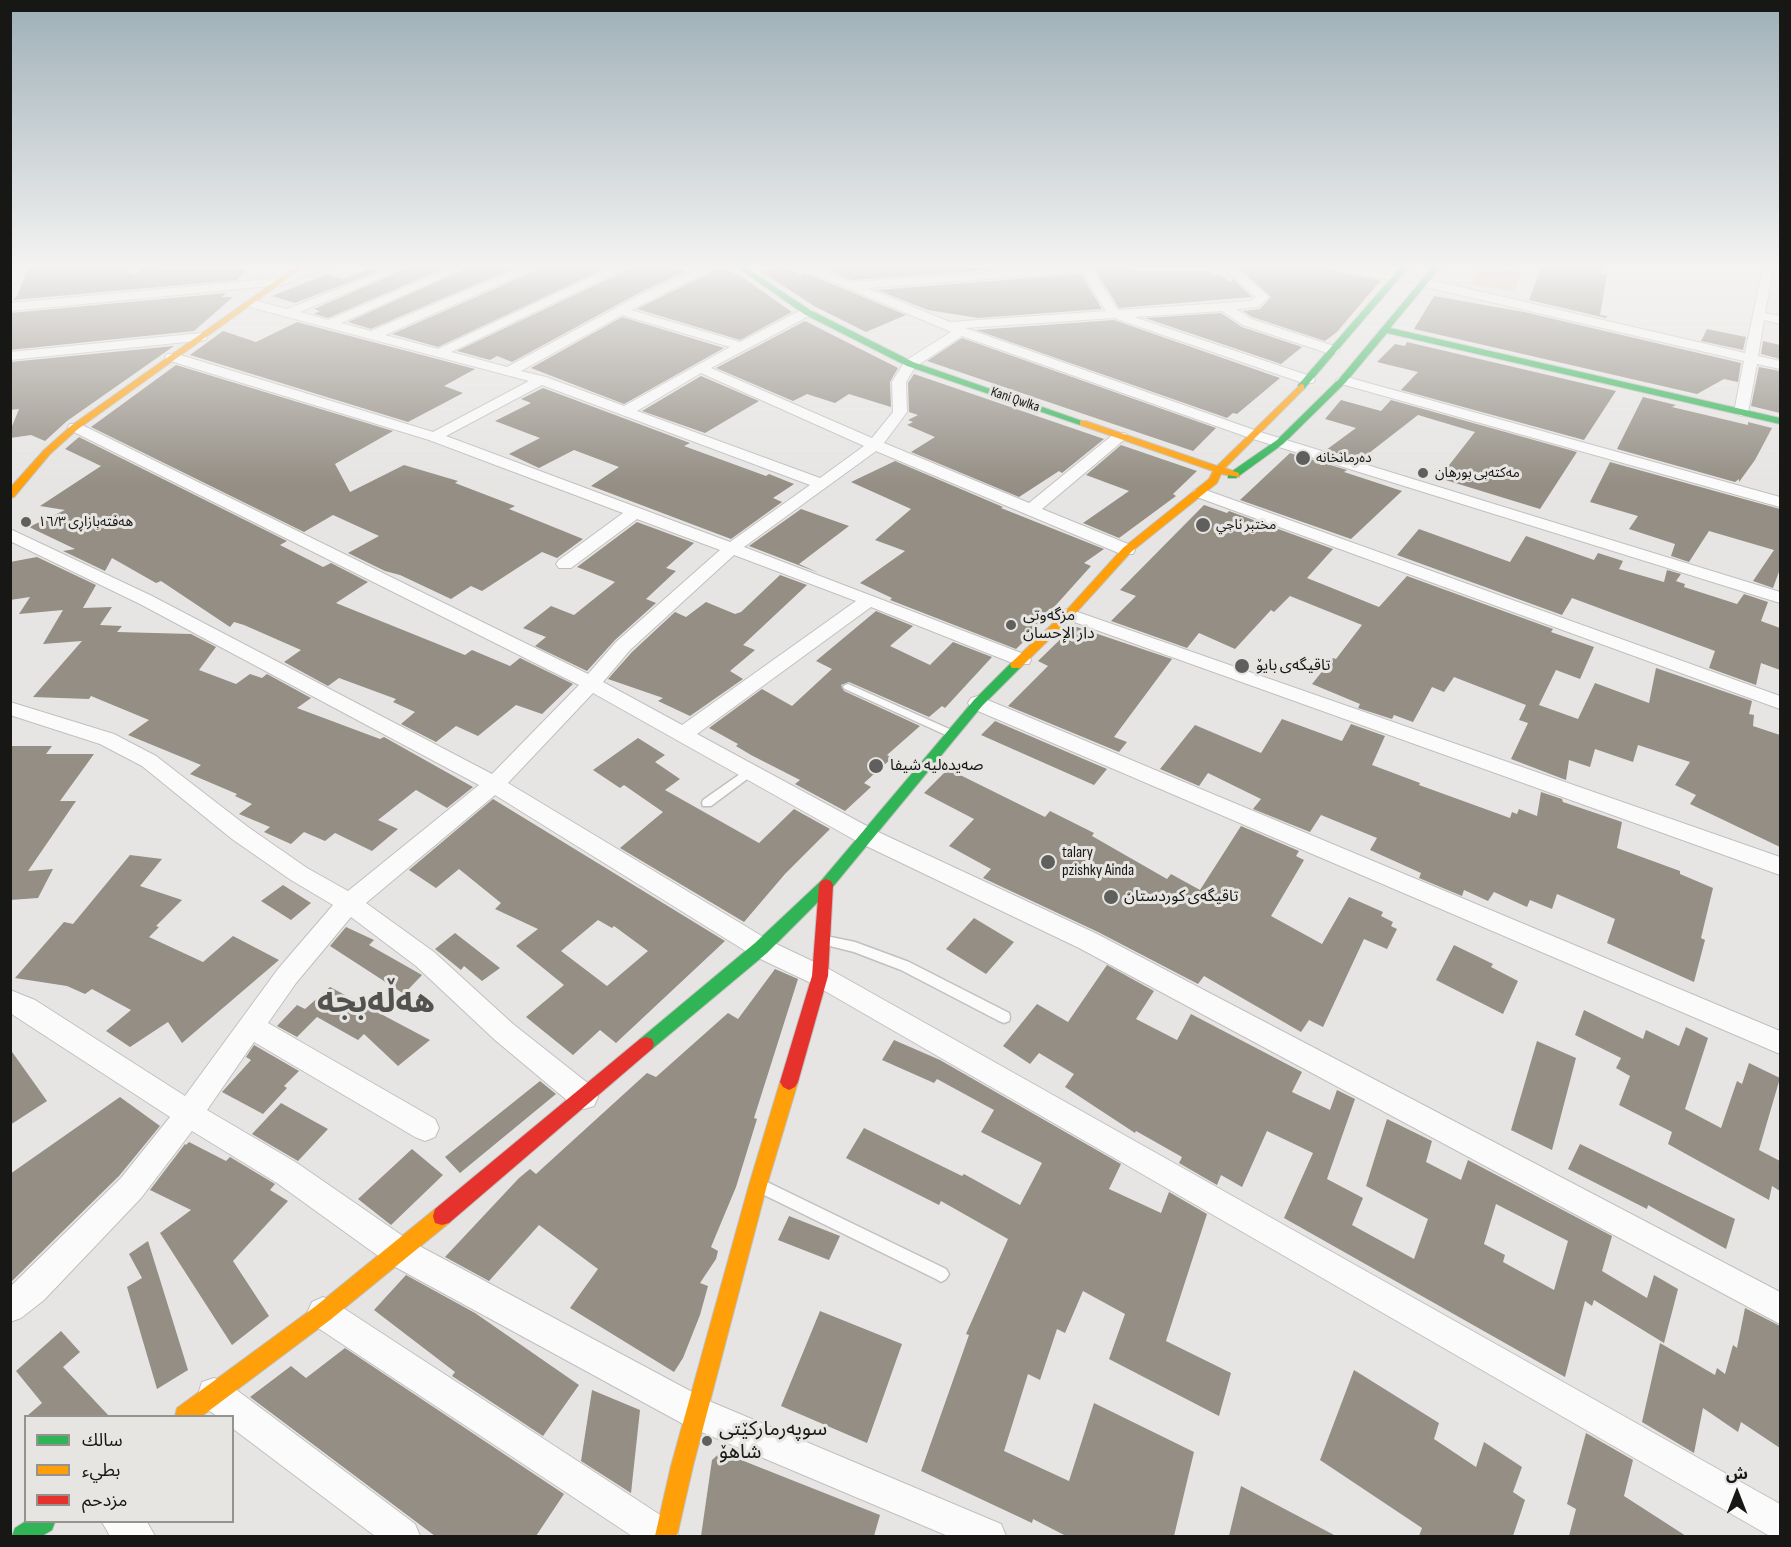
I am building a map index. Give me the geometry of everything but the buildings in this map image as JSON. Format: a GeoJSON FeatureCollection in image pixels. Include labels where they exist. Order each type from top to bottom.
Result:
{"type":"FeatureCollection","features":[{"type":"Feature","properties":{"kind":"main road"},"geometry":{"type":"LineString","coordinates":[[10,495],[47,452],[75,427],[198,340]]}},
{"type":"Feature","properties":{"kind":"main road","name":"Kani Qwlka"},"geometry":{"type":"LineString","coordinates":[[863,340],[910,364],[1120,436],[1210,481]]}},
{"type":"Feature","properties":{"kind":"main road"},"geometry":{"type":"LineString","coordinates":[[186,1415],[323,1313],[399,1252],[761,948],[826,885],[978,703],[1069,614],[1127,550],[1210,481],[1308,380],[1341,340]]}},
{"type":"Feature","properties":{"kind":"main road"},"geometry":{"type":"LineString","coordinates":[[1210,481],[1235,475],[1280,442],[1343,380],[1377,340]]}},
{"type":"Feature","properties":{"kind":"main road"},"geometry":{"type":"LineString","coordinates":[[1430,340],[1780,421]]}},
{"type":"Feature","properties":{"kind":"main road"},"geometry":{"type":"LineString","coordinates":[[664,1536],[758,1185],[820,976],[826,885]]}},
{"type":"Feature","properties":{"kind":"main road"},"geometry":{"type":"LineString","coordinates":[[23,1536],[41,1523]]}},
{"type":"Feature","properties":{"kind":"street"},"geometry":{"type":"LineString","coordinates":[[10,356],[178,340]]}},
{"type":"Feature","properties":{"kind":"street"},"geometry":{"type":"LineString","coordinates":[[392,340],[541,380],[822,484]]}},
{"type":"Feature","properties":{"kind":"street"},"geometry":{"type":"LineString","coordinates":[[439,353],[466,340]]}},
{"type":"Feature","properties":{"kind":"street"},"geometry":{"type":"LineString","coordinates":[[510,371],[567,340]]}},
{"type":"Feature","properties":{"kind":"street"},"geometry":{"type":"LineString","coordinates":[[721,340],[741,346]]}},
{"type":"Feature","properties":{"kind":"street"},"geometry":{"type":"LineString","coordinates":[[626,411],[752,340]]}},
{"type":"Feature","properties":{"kind":"street"},"geometry":{"type":"LineString","coordinates":[[10,1307],[33,1289],[131,1188],[189,1114],[287,976],[349,903],[494,784],[569,709],[623,646],[705,575],[731,549],[875,445],[900,412],[899,382],[910,364],[939,340]]}},
{"type":"Feature","properties":{"kind":"street"},"geometry":{"type":"LineString","coordinates":[[988,340],[1255,435],[1780,598]]}},
{"type":"Feature","properties":{"kind":"street"},"geometry":{"type":"LineString","coordinates":[[1191,340],[1308,380]]}},
{"type":"Feature","properties":{"kind":"street"},"geometry":{"type":"LineString","coordinates":[[1303,340],[1332,350]]}},
{"type":"Feature","properties":{"kind":"street"},"geometry":{"type":"LineString","coordinates":[[1673,340],[1780,365]]}},
{"type":"Feature","properties":{"kind":"street"},"geometry":{"type":"LineString","coordinates":[[1741,412],[1753,340]]}},
{"type":"Feature","properties":{"kind":"street"},"geometry":{"type":"LineString","coordinates":[[172,357],[434,437],[869,600],[1022,660]]}},
{"type":"Feature","properties":{"kind":"street"},"geometry":{"type":"LineString","coordinates":[[700,368],[875,445],[1127,550]]}},
{"type":"Feature","properties":{"kind":"street"},"geometry":{"type":"LineString","coordinates":[[434,437],[541,380]]}},
{"type":"Feature","properties":{"kind":"street"},"geometry":{"type":"LineString","coordinates":[[1343,380],[1780,502]]}},
{"type":"Feature","properties":{"kind":"street"},"geometry":{"type":"LineString","coordinates":[[75,427],[590,683],[868,837],[1088,941],[1780,1308]]}},
{"type":"Feature","properties":{"kind":"street"},"geometry":{"type":"LineString","coordinates":[[1031,510],[1120,436]]}},
{"type":"Feature","properties":{"kind":"street"},"geometry":{"type":"LineString","coordinates":[[1210,481],[1780,703]]}},
{"type":"Feature","properties":{"kind":"street"},"geometry":{"type":"LineString","coordinates":[[565,564],[634,513]]}},
{"type":"Feature","properties":{"kind":"street"},"geometry":{"type":"LineString","coordinates":[[10,534],[146,600],[494,784],[761,948],[820,976],[1780,1523]]}},
{"type":"Feature","properties":{"kind":"street"},"geometry":{"type":"LineString","coordinates":[[683,734],[869,600]]}},
{"type":"Feature","properties":{"kind":"street"},"geometry":{"type":"LineString","coordinates":[[1069,614],[1780,866]]}},
{"type":"Feature","properties":{"kind":"street"},"geometry":{"type":"LineString","coordinates":[[978,703],[1780,1043]]}},
{"type":"Feature","properties":{"kind":"street"},"geometry":{"type":"LineString","coordinates":[[10,708],[107,739],[149,761],[240,833],[299,874],[349,903],[425,959],[487,1017],[584,1097]]}},
{"type":"Feature","properties":{"kind":"street"},"geometry":{"type":"LineString","coordinates":[[10,1001],[26,1008],[189,1114],[287,1173],[399,1252],[697,1413],[989,1536]]}},
{"type":"Feature","properties":{"kind":"street"},"geometry":{"type":"LineString","coordinates":[[251,1027],[425,1128]]}},
{"type":"Feature","properties":{"kind":"street"},"geometry":{"type":"LineString","coordinates":[[323,1313],[664,1536]]}},
{"type":"Feature","properties":{"kind":"street"},"geometry":{"type":"LineString","coordinates":[[214,1394],[404,1536]]}},
{"type":"Feature","properties":{"kind":"street"},"geometry":{"type":"LineString","coordinates":[[122,1523],[137,1536]]}},
{"type":"Feature","properties":{"kind":"lane"},"geometry":{"type":"LineString","coordinates":[[848,687],[952,734]]}},
{"type":"Feature","properties":{"kind":"lane"},"geometry":{"type":"LineString","coordinates":[[707,803],[750,771]]}},
{"type":"Feature","properties":{"kind":"lane"},"geometry":{"type":"LineString","coordinates":[[823,940],[855,947],[904,966],[1004,1017]]}},
{"type":"Feature","properties":{"kind":"lane"},"geometry":{"type":"LineString","coordinates":[[758,1185],[941,1274]]}},
{"type":"Feature","properties":{"kind":"traffic: fast"},"geometry":{"type":"LineString","coordinates":[[863,340],[910,364],[1083,423]]}},
{"type":"Feature","properties":{"kind":"traffic: fast"},"geometry":{"type":"LineString","coordinates":[[1301,387],[1342,340]]}},
{"type":"Feature","properties":{"kind":"traffic: fast"},"geometry":{"type":"LineString","coordinates":[[1232,476],[1280,442],[1343,380],[1376,340]]}},
{"type":"Feature","properties":{"kind":"traffic: fast"},"geometry":{"type":"LineString","coordinates":[[1430,340],[1780,421]]}},
{"type":"Feature","properties":{"kind":"traffic: fast"},"geometry":{"type":"LineString","coordinates":[[646,1044],[761,948],[826,885],[978,703],[1016,665]]}},
{"type":"Feature","properties":{"kind":"traffic: fast"},"geometry":{"type":"LineString","coordinates":[[23,1536],[42,1523]]}},
{"type":"Feature","properties":{"kind":"traffic: slow"},"geometry":{"type":"LineString","coordinates":[[10,495],[47,452],[75,427],[197,340]]}},
{"type":"Feature","properties":{"kind":"traffic: slow"},"geometry":{"type":"LineString","coordinates":[[1016,665],[1069,614],[1127,550],[1213,481],[1218,470],[1301,387]]}},
{"type":"Feature","properties":{"kind":"traffic: slow"},"geometry":{"type":"LineString","coordinates":[[1083,423],[1235,475]]}},
{"type":"Feature","properties":{"kind":"traffic: slow"},"geometry":{"type":"LineString","coordinates":[[666,1536],[682,1466],[758,1185],[789,1082]]}},
{"type":"Feature","properties":{"kind":"traffic: slow"},"geometry":{"type":"LineString","coordinates":[[186,1415],[323,1313],[442,1216]]}},
{"type":"Feature","properties":{"kind":"traffic: jam"},"geometry":{"type":"LineString","coordinates":[[789,1082],[820,976],[826,885]]}},
{"type":"Feature","properties":{"kind":"traffic: jam"},"geometry":{"type":"LineString","coordinates":[[442,1216],[646,1044]]}},
{"type":"Feature","properties":{"kind":"place","name":"دەرمانخانە"},"geometry":{"type":"Point","coordinates":[1303,458]}},
{"type":"Feature","properties":{"kind":"place","name":"مەکتەبی بورهان"},"geometry":{"type":"Point","coordinates":[1423,473]}},
{"type":"Feature","properties":{"kind":"place","name":"هەفتەبازاڕی ١٦/٣"},"geometry":{"type":"Point","coordinates":[26,522]}},
{"type":"Feature","properties":{"kind":"place","name":"مختبر ناجي"},"geometry":{"type":"Point","coordinates":[1203,525]}},
{"type":"Feature","properties":{"kind":"place","name":"مزگەوتی دار الإحسان"},"geometry":{"type":"Point","coordinates":[1011,625]}},
{"type":"Feature","properties":{"kind":"place","name":"تاقیگەی بایۆ"},"geometry":{"type":"Point","coordinates":[1242,666]}},
{"type":"Feature","properties":{"kind":"place","name":"صەیدەلیە شیفا"},"geometry":{"type":"Point","coordinates":[876,766]}},
{"type":"Feature","properties":{"kind":"place","name":"talary pzishky Ainda"},"geometry":{"type":"Point","coordinates":[1048,862]}},
{"type":"Feature","properties":{"kind":"place","name":"تاقیگەی کوردستان"},"geometry":{"type":"Point","coordinates":[1111,897]}},
{"type":"Feature","properties":{"kind":"place","name":"سوپەرمارکێتی شاهۆ"},"geometry":{"type":"Point","coordinates":[707,1441]}},
{"type":"Feature","properties":{"kind":"district","name":"ھەڵەبجە"},"geometry":{"type":"Point","coordinates":[376,1004]}}]}
